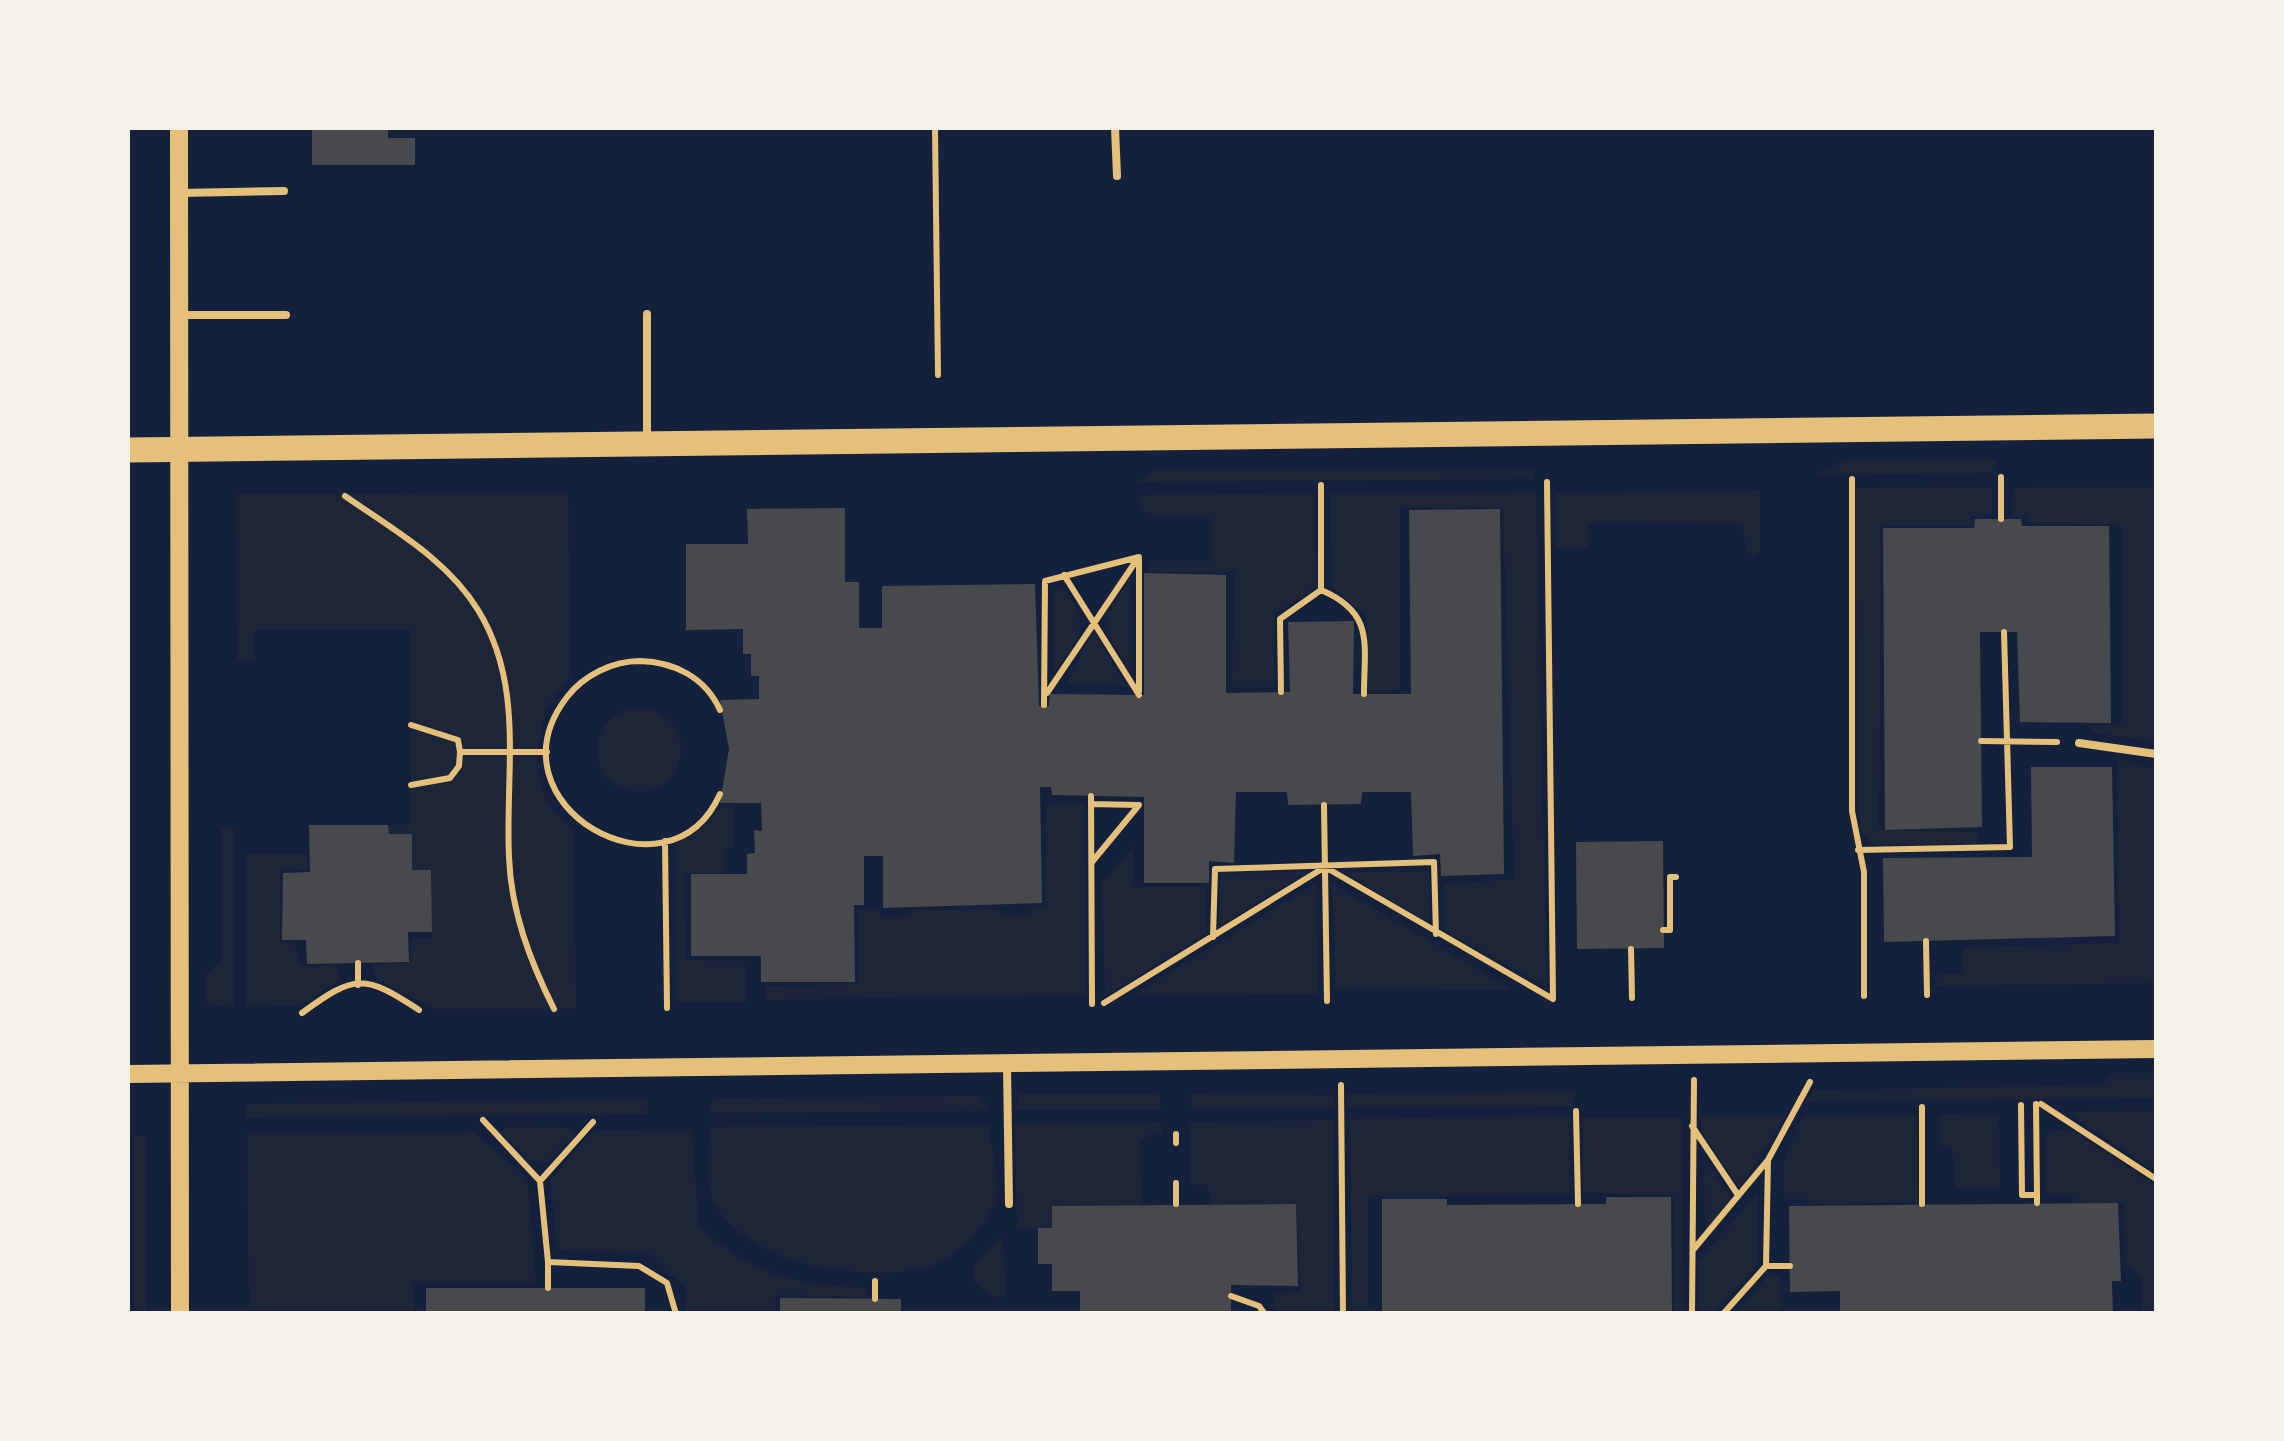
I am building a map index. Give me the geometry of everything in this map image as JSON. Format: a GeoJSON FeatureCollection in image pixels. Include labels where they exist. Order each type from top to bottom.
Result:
{"type":"FeatureCollection","features":[{"type":"Feature","properties":{"kind":"main road"},"geometry":{"type":"LineString","coordinates":[[128,450],[2156,426]]}},
{"type":"Feature","properties":{"kind":"street"},"geometry":{"type":"LineString","coordinates":[[179,128],[180,1314]]}},
{"type":"Feature","properties":{"kind":"street"},"geometry":{"type":"LineString","coordinates":[[128,1074],[1828,1050],[2156,1049]]}},
{"type":"Feature","properties":{"kind":"lane"},"geometry":{"type":"LineString","coordinates":[[1116,128],[1117,176]]}},
{"type":"Feature","properties":{"kind":"lane"},"geometry":{"type":"LineString","coordinates":[[179,193],[284,191]]}},
{"type":"Feature","properties":{"kind":"lane"},"geometry":{"type":"LineString","coordinates":[[647,314],[647,444]]}},
{"type":"Feature","properties":{"kind":"lane"},"geometry":{"type":"LineString","coordinates":[[180,316],[286,316]]}},
{"type":"Feature","properties":{"kind":"lane"},"geometry":{"type":"LineString","coordinates":[[2079,743],[2156,754]]}},
{"type":"Feature","properties":{"kind":"lane"},"geometry":{"type":"LineString","coordinates":[[1007,1063],[1009,1204]]}},
{"type":"Feature","properties":{"kind":"path"},"geometry":{"type":"LineString","coordinates":[[934,128],[938,375]]}},
{"type":"Feature","properties":{"kind":"path"},"geometry":{"type":"LineString","coordinates":[[2001,477],[2001,520]]}},
{"type":"Feature","properties":{"kind":"path"},"geometry":{"type":"LineString","coordinates":[[1852,479],[1852,811],[1864,872],[1864,996]]}},
{"type":"Feature","properties":{"kind":"path"},"geometry":{"type":"LineString","coordinates":[[1325,867],[1553,999],[1547,482]]}},
{"type":"Feature","properties":{"kind":"path"},"geometry":{"type":"LineString","coordinates":[[1321,485],[1321,590]]}},
{"type":"Feature","properties":{"kind":"path"},"geometry":{"type":"LineString","coordinates":[[345,496],[420,548],[477,609],[502,667],[511,752],[509,858],[513,893],[526,943],[554,1009]]}},
{"type":"Feature","properties":{"kind":"path"},"geometry":{"type":"LineString","coordinates":[[1044,706],[1045,581],[1138,557]]}},
{"type":"Feature","properties":{"kind":"path"},"geometry":{"type":"LineString","coordinates":[[1045,696],[1138,557]]}},
{"type":"Feature","properties":{"kind":"path"},"geometry":{"type":"LineString","coordinates":[[1064,575],[1138,695],[1138,557]]}},
{"type":"Feature","properties":{"kind":"path"},"geometry":{"type":"LineString","coordinates":[[1280,692],[1280,619],[1321,590]]}},
{"type":"Feature","properties":{"kind":"path"},"geometry":{"type":"LineString","coordinates":[[1321,590],[1353,608],[1364,626],[1364,694]]}},
{"type":"Feature","properties":{"kind":"path"},"geometry":{"type":"LineString","coordinates":[[1858,850],[2010,848],[2004,632]]}},
{"type":"Feature","properties":{"kind":"path"},"geometry":{"type":"LineString","coordinates":[[720,710],[707,689],[675,667],[620,663],[594,674],[571,692],[555,718],[547,752],[558,796],[587,828],[626,843],[665,840],[693,828],[720,794]]}},
{"type":"Feature","properties":{"kind":"path"},"geometry":{"type":"LineString","coordinates":[[411,725],[447,733],[458,740],[460,752],[460,766],[450,778],[411,786]]}},
{"type":"Feature","properties":{"kind":"path"},"geometry":{"type":"LineString","coordinates":[[1981,741],[2079,743]]}},
{"type":"Feature","properties":{"kind":"path"},"geometry":{"type":"LineString","coordinates":[[460,752],[547,752]]}},
{"type":"Feature","properties":{"kind":"path"},"geometry":{"type":"LineString","coordinates":[[1091,863],[1139,805],[1091,800],[1091,863],[1092,1004]]}},
{"type":"Feature","properties":{"kind":"path"},"geometry":{"type":"LineString","coordinates":[[1324,805],[1327,1001]]}},
{"type":"Feature","properties":{"kind":"path"},"geometry":{"type":"LineString","coordinates":[[665,840],[667,1008]]}},
{"type":"Feature","properties":{"kind":"path"},"geometry":{"type":"LineString","coordinates":[[1212,938],[1215,869],[1434,862],[1436,934]]}},
{"type":"Feature","properties":{"kind":"path"},"geometry":{"type":"LineString","coordinates":[[1104,1003],[1325,867]]}},
{"type":"Feature","properties":{"kind":"path"},"geometry":{"type":"LineString","coordinates":[[1663,930],[1670,930],[1670,877],[1676,877]]}},
{"type":"Feature","properties":{"kind":"path"},"geometry":{"type":"LineString","coordinates":[[1926,941],[1927,995]]}},
{"type":"Feature","properties":{"kind":"path"},"geometry":{"type":"LineString","coordinates":[[1631,950],[1632,998]]}},
{"type":"Feature","properties":{"kind":"path"},"geometry":{"type":"LineString","coordinates":[[358,962],[358,984]]}},
{"type":"Feature","properties":{"kind":"path"},"geometry":{"type":"LineString","coordinates":[[302,1013],[341,984],[378,984],[419,1010]]}},
{"type":"Feature","properties":{"kind":"path"},"geometry":{"type":"LineString","coordinates":[[1692,1250],[1768,1160],[1828,1050]]}},
{"type":"Feature","properties":{"kind":"path"},"geometry":{"type":"LineString","coordinates":[[1692,1314],[1692,1126],[1697,1052]]}},
{"type":"Feature","properties":{"kind":"path"},"geometry":{"type":"LineString","coordinates":[[1340,1058],[1343,1314]]}},
{"type":"Feature","properties":{"kind":"path"},"geometry":{"type":"LineString","coordinates":[[2021,1105],[2022,1195],[2037,1199],[2039,1104],[2156,1179]]}},
{"type":"Feature","properties":{"kind":"path"},"geometry":{"type":"LineString","coordinates":[[1922,1106],[1922,1204]]}},
{"type":"Feature","properties":{"kind":"path"},"geometry":{"type":"LineString","coordinates":[[1576,1111],[1578,1204]]}},
{"type":"Feature","properties":{"kind":"path"},"geometry":{"type":"LineString","coordinates":[[483,1120],[540,1181],[548,1288]]}},
{"type":"Feature","properties":{"kind":"path"},"geometry":{"type":"LineString","coordinates":[[540,1181],[593,1122]]}},
{"type":"Feature","properties":{"kind":"path"},"geometry":{"type":"LineString","coordinates":[[1692,1126],[1738,1196]]}},
{"type":"Feature","properties":{"kind":"path"},"geometry":{"type":"LineString","coordinates":[[1723,1314],[1766,1266],[1768,1160]]}},
{"type":"Feature","properties":{"kind":"path"},"geometry":{"type":"LineString","coordinates":[[1176,1183],[1176,1204]]}},
{"type":"Feature","properties":{"kind":"path"},"geometry":{"type":"LineString","coordinates":[[548,1262],[639,1266],[666,1283],[676,1314]]}},
{"type":"Feature","properties":{"kind":"path"},"geometry":{"type":"LineString","coordinates":[[1766,1266],[1790,1266]]}},
{"type":"Feature","properties":{"kind":"path"},"geometry":{"type":"LineString","coordinates":[[874,1281],[874,1299]]}},
{"type":"Feature","properties":{"kind":"path"},"geometry":{"type":"LineString","coordinates":[[1231,1296],[1259,1306],[1265,1314]]}},
{"type":"Feature","properties":{"kind":"shaded area"},"geometry":{"type":"Polygon","coordinates":[[[1996,459],[1995,473],[1816,475],[1844,460],[1996,459]]]}},
{"type":"Feature","properties":{"kind":"shaded area"},"geometry":{"type":"Polygon","coordinates":[[[1159,469],[1534,469],[1535,479],[1137,482],[1159,469]]]}},
{"type":"Feature","properties":{"kind":"shaded area"},"geometry":{"type":"Polygon","coordinates":[[[1992,487],[1992,515],[1972,516],[1972,526],[1881,526],[1879,830],[1977,832],[1978,844],[1873,845],[1859,829],[1855,488],[1992,487]]]}},
{"type":"Feature","properties":{"kind":"shaded area"},"geometry":{"type":"Polygon","coordinates":[[[2155,487],[2156,741],[2092,733],[2092,726],[2121,725],[2121,525],[2027,523],[2026,515],[2012,515],[2013,488],[2155,487]]]}},
{"type":"Feature","properties":{"kind":"shaded area"},"geometry":{"type":"Polygon","coordinates":[[[1760,490],[1760,550],[1754,558],[1746,551],[1743,524],[1588,523],[1588,548],[1556,548],[1555,493],[1760,490]]]}},
{"type":"Feature","properties":{"kind":"shaded area"},"geometry":{"type":"Polygon","coordinates":[[[1536,492],[1547,987],[1444,930],[1444,884],[1514,879],[1503,508],[1400,507],[1400,690],[1368,692],[1367,617],[1332,587],[1330,493],[1536,492]]]}},
{"type":"Feature","properties":{"kind":"shaded area"},"geometry":{"type":"Polygon","coordinates":[[[568,493],[571,675],[545,710],[536,764],[547,803],[574,832],[576,1009],[433,1009],[375,978],[372,964],[410,963],[411,938],[432,938],[430,871],[412,870],[412,835],[389,834],[388,825],[411,825],[410,630],[255,630],[255,661],[237,661],[236,494],[568,493]]]}},
{"type":"Feature","properties":{"kind":"shaded area"},"geometry":{"type":"Polygon","coordinates":[[[1314,493],[1316,587],[1274,614],[1274,687],[1232,687],[1234,572],[1148,572],[1148,561],[1212,561],[1212,518],[1158,517],[1144,511],[1136,495],[1314,493]]]}},
{"type":"Feature","properties":{"kind":"shaded area"},"geometry":{"type":"Polygon","coordinates":[[[1131,578],[1132,673],[1105,631],[1109,623],[1106,615],[1131,578]]]}},
{"type":"Feature","properties":{"kind":"shaded area"},"geometry":{"type":"Polygon","coordinates":[[[1064,588],[1078,613],[1079,632],[1054,673],[1053,591],[1064,588]]]}},
{"type":"Feature","properties":{"kind":"shaded area"},"geometry":{"type":"Polygon","coordinates":[[[1093,630],[1126,686],[1066,685],[1093,630]]]}},
{"type":"Feature","properties":{"kind":"shaded area"},"geometry":{"type":"Polygon","coordinates":[[[639,708],[662,715],[674,727],[681,750],[674,773],[662,785],[639,792],[616,785],[604,773],[597,750],[604,727],[616,715],[639,708]]]}},
{"type":"Feature","properties":{"kind":"shaded area"},"geometry":{"type":"Polygon","coordinates":[[[2117,759],[2156,769],[2156,983],[1936,986],[1937,974],[1963,974],[1963,947],[2119,943],[2117,759]]]}},
{"type":"Feature","properties":{"kind":"shaded area"},"geometry":{"type":"Polygon","coordinates":[[[1046,803],[1084,803],[1087,995],[766,1000],[766,986],[859,984],[858,910],[879,909],[880,917],[911,916],[912,910],[1000,909],[1001,916],[1030,916],[1031,907],[1046,907],[1046,803]]]}},
{"type":"Feature","properties":{"kind":"shaded area"},"geometry":{"type":"Polygon","coordinates":[[[720,807],[734,807],[735,848],[724,848],[724,872],[684,874],[686,960],[745,961],[746,1002],[676,1002],[675,843],[702,828],[720,807]]]}},
{"type":"Feature","properties":{"kind":"shaded area"},"geometry":{"type":"Polygon","coordinates":[[[221,828],[234,828],[234,1007],[207,1005],[206,974],[221,961],[221,828]]]}},
{"type":"Feature","properties":{"kind":"shaded area"},"geometry":{"type":"Polygon","coordinates":[[[1133,847],[1133,887],[1206,887],[1207,933],[1105,996],[1102,883],[1133,847]]]}},
{"type":"Feature","properties":{"kind":"shaded area"},"geometry":{"type":"Polygon","coordinates":[[[247,854],[307,854],[307,870],[280,871],[280,943],[294,943],[300,966],[339,966],[339,980],[302,1006],[245,1007],[247,854]]]}},
{"type":"Feature","properties":{"kind":"shaded area"},"geometry":{"type":"Polygon","coordinates":[[[1305,872],[1219,927],[1221,873],[1305,872]]]}},
{"type":"Feature","properties":{"kind":"shaded area"},"geometry":{"type":"Polygon","coordinates":[[[1344,872],[1429,872],[1429,925],[1344,872]]]}},
{"type":"Feature","properties":{"kind":"shaded area"},"geometry":{"type":"Polygon","coordinates":[[[1316,883],[1318,994],[1133,995],[1316,883]]]}},
{"type":"Feature","properties":{"kind":"shaded area"},"geometry":{"type":"Polygon","coordinates":[[[1332,884],[1514,990],[1335,991],[1332,884]]]}},
{"type":"Feature","properties":{"kind":"shaded area"},"geometry":{"type":"Polygon","coordinates":[[[2112,1073],[2156,1073],[2156,1098],[1807,1102],[1813,1090],[2102,1085],[2112,1073]]]}},
{"type":"Feature","properties":{"kind":"shaded area"},"geometry":{"type":"Polygon","coordinates":[[[1575,1091],[1575,1106],[1347,1108],[1347,1094],[1575,1091]]]}},
{"type":"Feature","properties":{"kind":"shaded area"},"geometry":{"type":"Polygon","coordinates":[[[1019,1094],[1159,1094],[1161,1110],[1016,1110],[1019,1094]]]}},
{"type":"Feature","properties":{"kind":"shaded area"},"geometry":{"type":"Polygon","coordinates":[[[1191,1094],[1335,1095],[1334,1108],[1192,1109],[1191,1094]]]}},
{"type":"Feature","properties":{"kind":"shaded area"},"geometry":{"type":"Polygon","coordinates":[[[981,1096],[989,1111],[709,1113],[713,1098],[981,1096]]]}},
{"type":"Feature","properties":{"kind":"shaded area"},"geometry":{"type":"Polygon","coordinates":[[[647,1099],[648,1114],[246,1118],[246,1104],[647,1099]]]}},
{"type":"Feature","properties":{"kind":"shaded area"},"geometry":{"type":"Polygon","coordinates":[[[2156,1111],[2156,1172],[2067,1112],[2156,1111]]]}},
{"type":"Feature","properties":{"kind":"shaded area"},"geometry":{"type":"Polygon","coordinates":[[[1999,1113],[2000,1188],[1955,1188],[1952,1147],[1940,1146],[1939,1114],[1999,1113]]]}},
{"type":"Feature","properties":{"kind":"shaded area"},"geometry":{"type":"Polygon","coordinates":[[[1569,1115],[1570,1195],[1368,1196],[1368,1313],[1352,1313],[1350,1119],[1569,1115]]]}},
{"type":"Feature","properties":{"kind":"shaded area"},"geometry":{"type":"Polygon","coordinates":[[[1916,1115],[1918,1202],[1810,1204],[1809,1199],[1784,1199],[1783,1162],[1803,1116],[1916,1115]]]}},
{"type":"Feature","properties":{"kind":"shaded area"},"geometry":{"type":"Polygon","coordinates":[[[1701,1116],[1786,1116],[1739,1188],[1701,1131],[1701,1116]]]}},
{"type":"Feature","properties":{"kind":"shaded area"},"geometry":{"type":"Polygon","coordinates":[[[1583,1118],[1681,1118],[1684,1313],[1674,1313],[1673,1194],[1583,1193],[1583,1118]]]}},
{"type":"Feature","properties":{"kind":"shaded area"},"geometry":{"type":"Polygon","coordinates":[[[1334,1120],[1335,1313],[1276,1313],[1274,1293],[1301,1291],[1296,1204],[1210,1204],[1208,1185],[1189,1184],[1189,1122],[1334,1120]]]}},
{"type":"Feature","properties":{"kind":"shaded area"},"geometry":{"type":"Polygon","coordinates":[[[1161,1122],[1162,1134],[1149,1135],[1140,1142],[1142,1205],[1053,1206],[1052,1228],[1017,1230],[1015,1124],[1161,1122]]]}},
{"type":"Feature","properties":{"kind":"shaded area"},"geometry":{"type":"Polygon","coordinates":[[[989,1125],[996,1174],[994,1202],[982,1225],[963,1246],[928,1267],[862,1272],[804,1263],[776,1254],[730,1224],[711,1195],[709,1127],[989,1125]]]}},
{"type":"Feature","properties":{"kind":"shaded area"},"geometry":{"type":"Polygon","coordinates":[[[505,1127],[570,1128],[575,1135],[547,1162],[529,1160],[502,1133],[505,1127]]]}},
{"type":"Feature","properties":{"kind":"shaded area"},"geometry":{"type":"Polygon","coordinates":[[[692,1129],[699,1227],[757,1267],[795,1280],[865,1288],[865,1297],[776,1295],[775,1313],[686,1313],[687,1290],[648,1253],[557,1250],[550,1180],[594,1130],[692,1129]]]}},
{"type":"Feature","properties":{"kind":"shaded area"},"geometry":{"type":"Polygon","coordinates":[[[2070,1129],[2156,1186],[2156,1313],[2142,1313],[2142,1280],[2125,1262],[2123,1205],[2074,1203],[2073,1195],[2047,1195],[2047,1131],[2070,1129]]]}},
{"type":"Feature","properties":{"kind":"shaded area"},"geometry":{"type":"Polygon","coordinates":[[[474,1132],[527,1177],[536,1283],[414,1283],[414,1313],[249,1313],[247,1133],[474,1132]]]}},
{"type":"Feature","properties":{"kind":"shaded area"},"geometry":{"type":"Polygon","coordinates":[[[133,1136],[145,1136],[147,1313],[134,1313],[133,1136]]]}},
{"type":"Feature","properties":{"kind":"shaded area"},"geometry":{"type":"Polygon","coordinates":[[[1704,1159],[1731,1199],[1705,1231],[1704,1159]]]}},
{"type":"Feature","properties":{"kind":"shaded area"},"geometry":{"type":"Polygon","coordinates":[[[1757,1193],[1758,1264],[1714,1313],[1699,1313],[1698,1262],[1757,1193]]]}},
{"type":"Feature","properties":{"kind":"shaded area"},"geometry":{"type":"Polygon","coordinates":[[[1002,1236],[1007,1295],[996,1298],[983,1290],[973,1275],[978,1261],[1002,1236]]]}},
{"type":"Feature","properties":{"kind":"shaded area"},"geometry":{"type":"Polygon","coordinates":[[[1768,1275],[1780,1276],[1780,1313],[1737,1313],[1768,1275]]]}},
{"type":"Feature","properties":{"kind":"building"},"geometry":{"type":"Polygon","coordinates":[[[312,128],[388,128],[388,138],[415,138],[415,165],[312,165],[312,128]]]}},
{"type":"Feature","properties":{"kind":"building"},"geometry":{"type":"Polygon","coordinates":[[[845,508],[845,582],[859,582],[859,628],[882,628],[882,586],[1035,584],[1039,706],[1049,706],[1050,694],[1144,695],[1144,573],[1226,575],[1226,693],[1290,692],[1288,622],[1354,621],[1353,694],[1411,694],[1409,510],[1500,509],[1504,874],[1441,876],[1440,854],[1413,856],[1411,792],[1362,792],[1361,804],[1288,805],[1287,792],[1236,792],[1234,863],[1209,861],[1209,883],[1144,883],[1144,797],[1052,795],[1051,787],[1040,787],[1042,903],[883,908],[883,856],[864,856],[864,905],[854,905],[855,982],[761,982],[761,956],[691,956],[691,874],[747,874],[747,854],[755,853],[754,830],[762,831],[761,803],[720,803],[729,749],[720,700],[759,699],[759,676],[751,676],[751,654],[743,654],[743,629],[686,630],[686,544],[748,544],[747,509],[845,508]]]}},
{"type":"Feature","properties":{"kind":"building"},"geometry":{"type":"Polygon","coordinates":[[[1975,519],[2021,519],[2022,526],[2109,526],[2111,723],[2020,722],[2017,632],[1980,632],[1982,827],[1885,830],[1883,528],[1974,528],[1975,519]]]}},
{"type":"Feature","properties":{"kind":"building"},"geometry":{"type":"Polygon","coordinates":[[[2031,767],[2112,767],[2115,936],[1884,942],[1883,858],[2032,857],[2031,767]]]}},
{"type":"Feature","properties":{"kind":"building"},"geometry":{"type":"Polygon","coordinates":[[[309,825],[388,825],[389,834],[412,834],[412,870],[431,870],[432,932],[408,932],[409,962],[307,964],[306,940],[282,940],[283,873],[310,872],[309,825]]]}},
{"type":"Feature","properties":{"kind":"building"},"geometry":{"type":"Polygon","coordinates":[[[1663,841],[1664,948],[1577,949],[1576,842],[1663,841]]]}},
{"type":"Feature","properties":{"kind":"building"},"geometry":{"type":"Polygon","coordinates":[[[1606,1197],[1671,1197],[1672,1314],[1382,1314],[1382,1199],[1447,1199],[1447,1205],[1606,1204],[1606,1197]]]}},
{"type":"Feature","properties":{"kind":"building"},"geometry":{"type":"Polygon","coordinates":[[[2118,1203],[2121,1281],[2112,1281],[2113,1314],[1840,1314],[1840,1291],[1790,1292],[1789,1206],[2118,1203]]]}},
{"type":"Feature","properties":{"kind":"building"},"geometry":{"type":"Polygon","coordinates":[[[1296,1204],[1298,1286],[1231,1285],[1231,1314],[1080,1314],[1080,1291],[1052,1291],[1052,1264],[1038,1264],[1038,1228],[1052,1228],[1052,1206],[1296,1204]]]}},
{"type":"Feature","properties":{"kind":"building"},"geometry":{"type":"Polygon","coordinates":[[[426,1288],[645,1288],[645,1314],[426,1314],[426,1288]]]}},
{"type":"Feature","properties":{"kind":"building"},"geometry":{"type":"Polygon","coordinates":[[[780,1298],[901,1299],[901,1314],[780,1314],[780,1298]]]}}]}
